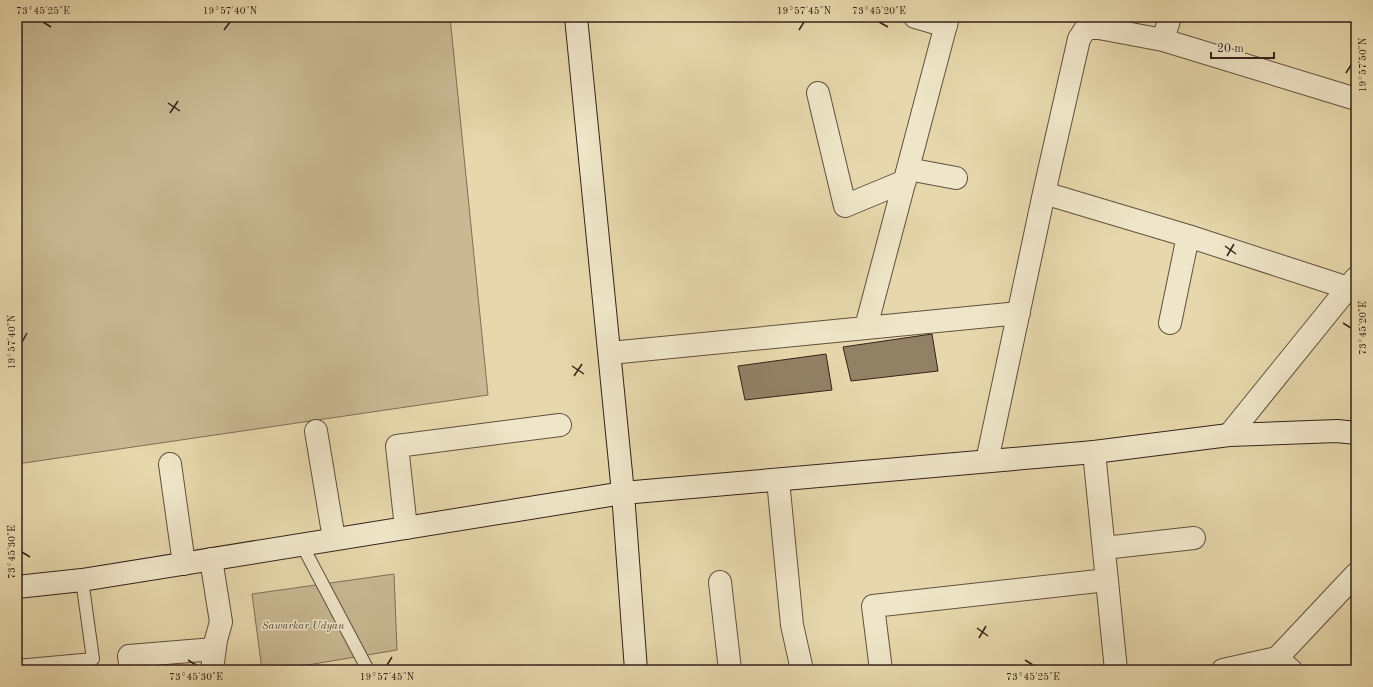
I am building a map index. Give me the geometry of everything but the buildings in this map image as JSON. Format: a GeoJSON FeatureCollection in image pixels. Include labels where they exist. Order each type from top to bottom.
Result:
{"type":"FeatureCollection","features":[{"type":"Feature","properties":{"kind":"street"},"geometry":{"type":"LineString","coordinates":[[576,17],[623,493],[636,670]]}},
{"type":"Feature","properties":{"kind":"street"},"geometry":{"type":"LineString","coordinates":[[866,328],[947,21],[915,17]]}},
{"type":"Feature","properties":{"kind":"street"},"geometry":{"type":"LineString","coordinates":[[1163,40],[1170,17]]}},
{"type":"Feature","properties":{"kind":"street"},"geometry":{"type":"LineString","coordinates":[[987,461],[1044,193],[1081,33],[1086,28],[1099,28],[1163,40],[1356,99]]}},
{"type":"Feature","properties":{"kind":"street"},"geometry":{"type":"LineString","coordinates":[[818,93],[845,206],[907,174],[956,178]]}},
{"type":"Feature","properties":{"kind":"street"},"geometry":{"type":"LineString","coordinates":[[1044,193],[1352,283],[1228,435]]}},
{"type":"Feature","properties":{"kind":"street"},"geometry":{"type":"LineString","coordinates":[[1170,323],[1188,236]]}},
{"type":"Feature","properties":{"kind":"street"},"geometry":{"type":"LineString","coordinates":[[610,353],[1018,313]]}},
{"type":"Feature","properties":{"kind":"street"},"geometry":{"type":"LineString","coordinates":[[406,528],[397,446],[560,425]]}},
{"type":"Feature","properties":{"kind":"street"},"geometry":{"type":"LineString","coordinates":[[316,431],[334,540]]}},
{"type":"Feature","properties":{"kind":"street"},"geometry":{"type":"LineString","coordinates":[[17,587],[82,580],[623,493],[1094,452],[1228,435],[1337,431],[1356,433]]}},
{"type":"Feature","properties":{"kind":"street"},"geometry":{"type":"LineString","coordinates":[[1094,452],[1116,670]]}},
{"type":"Feature","properties":{"kind":"street"},"geometry":{"type":"LineString","coordinates":[[170,464],[184,564]]}},
{"type":"Feature","properties":{"kind":"street"},"geometry":{"type":"LineString","coordinates":[[778,480],[792,625],[802,670]]}},
{"type":"Feature","properties":{"kind":"street"},"geometry":{"type":"LineString","coordinates":[[1104,548],[1194,538]]}},
{"type":"Feature","properties":{"kind":"street"},"geometry":{"type":"LineString","coordinates":[[131,670],[129,656],[213,660],[221,622],[211,559]]}},
{"type":"Feature","properties":{"kind":"street"},"geometry":{"type":"LineString","coordinates":[[1223,670],[1284,664],[1356,574]]}},
{"type":"Feature","properties":{"kind":"street"},"geometry":{"type":"LineString","coordinates":[[881,670],[873,606],[1107,580]]}},
{"type":"Feature","properties":{"kind":"street"},"geometry":{"type":"LineString","coordinates":[[720,582],[730,670]]}},
{"type":"Feature","properties":{"kind":"lane"},"geometry":{"type":"LineString","coordinates":[[302,545],[368,670]]}},
{"type":"Feature","properties":{"kind":"lane"},"geometry":{"type":"LineString","coordinates":[[17,666],[93,659],[82,580]]}},
{"type":"Feature","properties":{"kind":"green space"},"geometry":{"type":"Polygon","coordinates":[[[17,17],[450,17],[488,395],[17,464],[17,17]]]}},
{"type":"Feature","properties":{"kind":"green space","name":"Sawarkar Udyan"},"geometry":{"type":"Polygon","coordinates":[[[394,574],[397,650],[278,670],[262,670],[252,594],[394,574]]]}}]}
